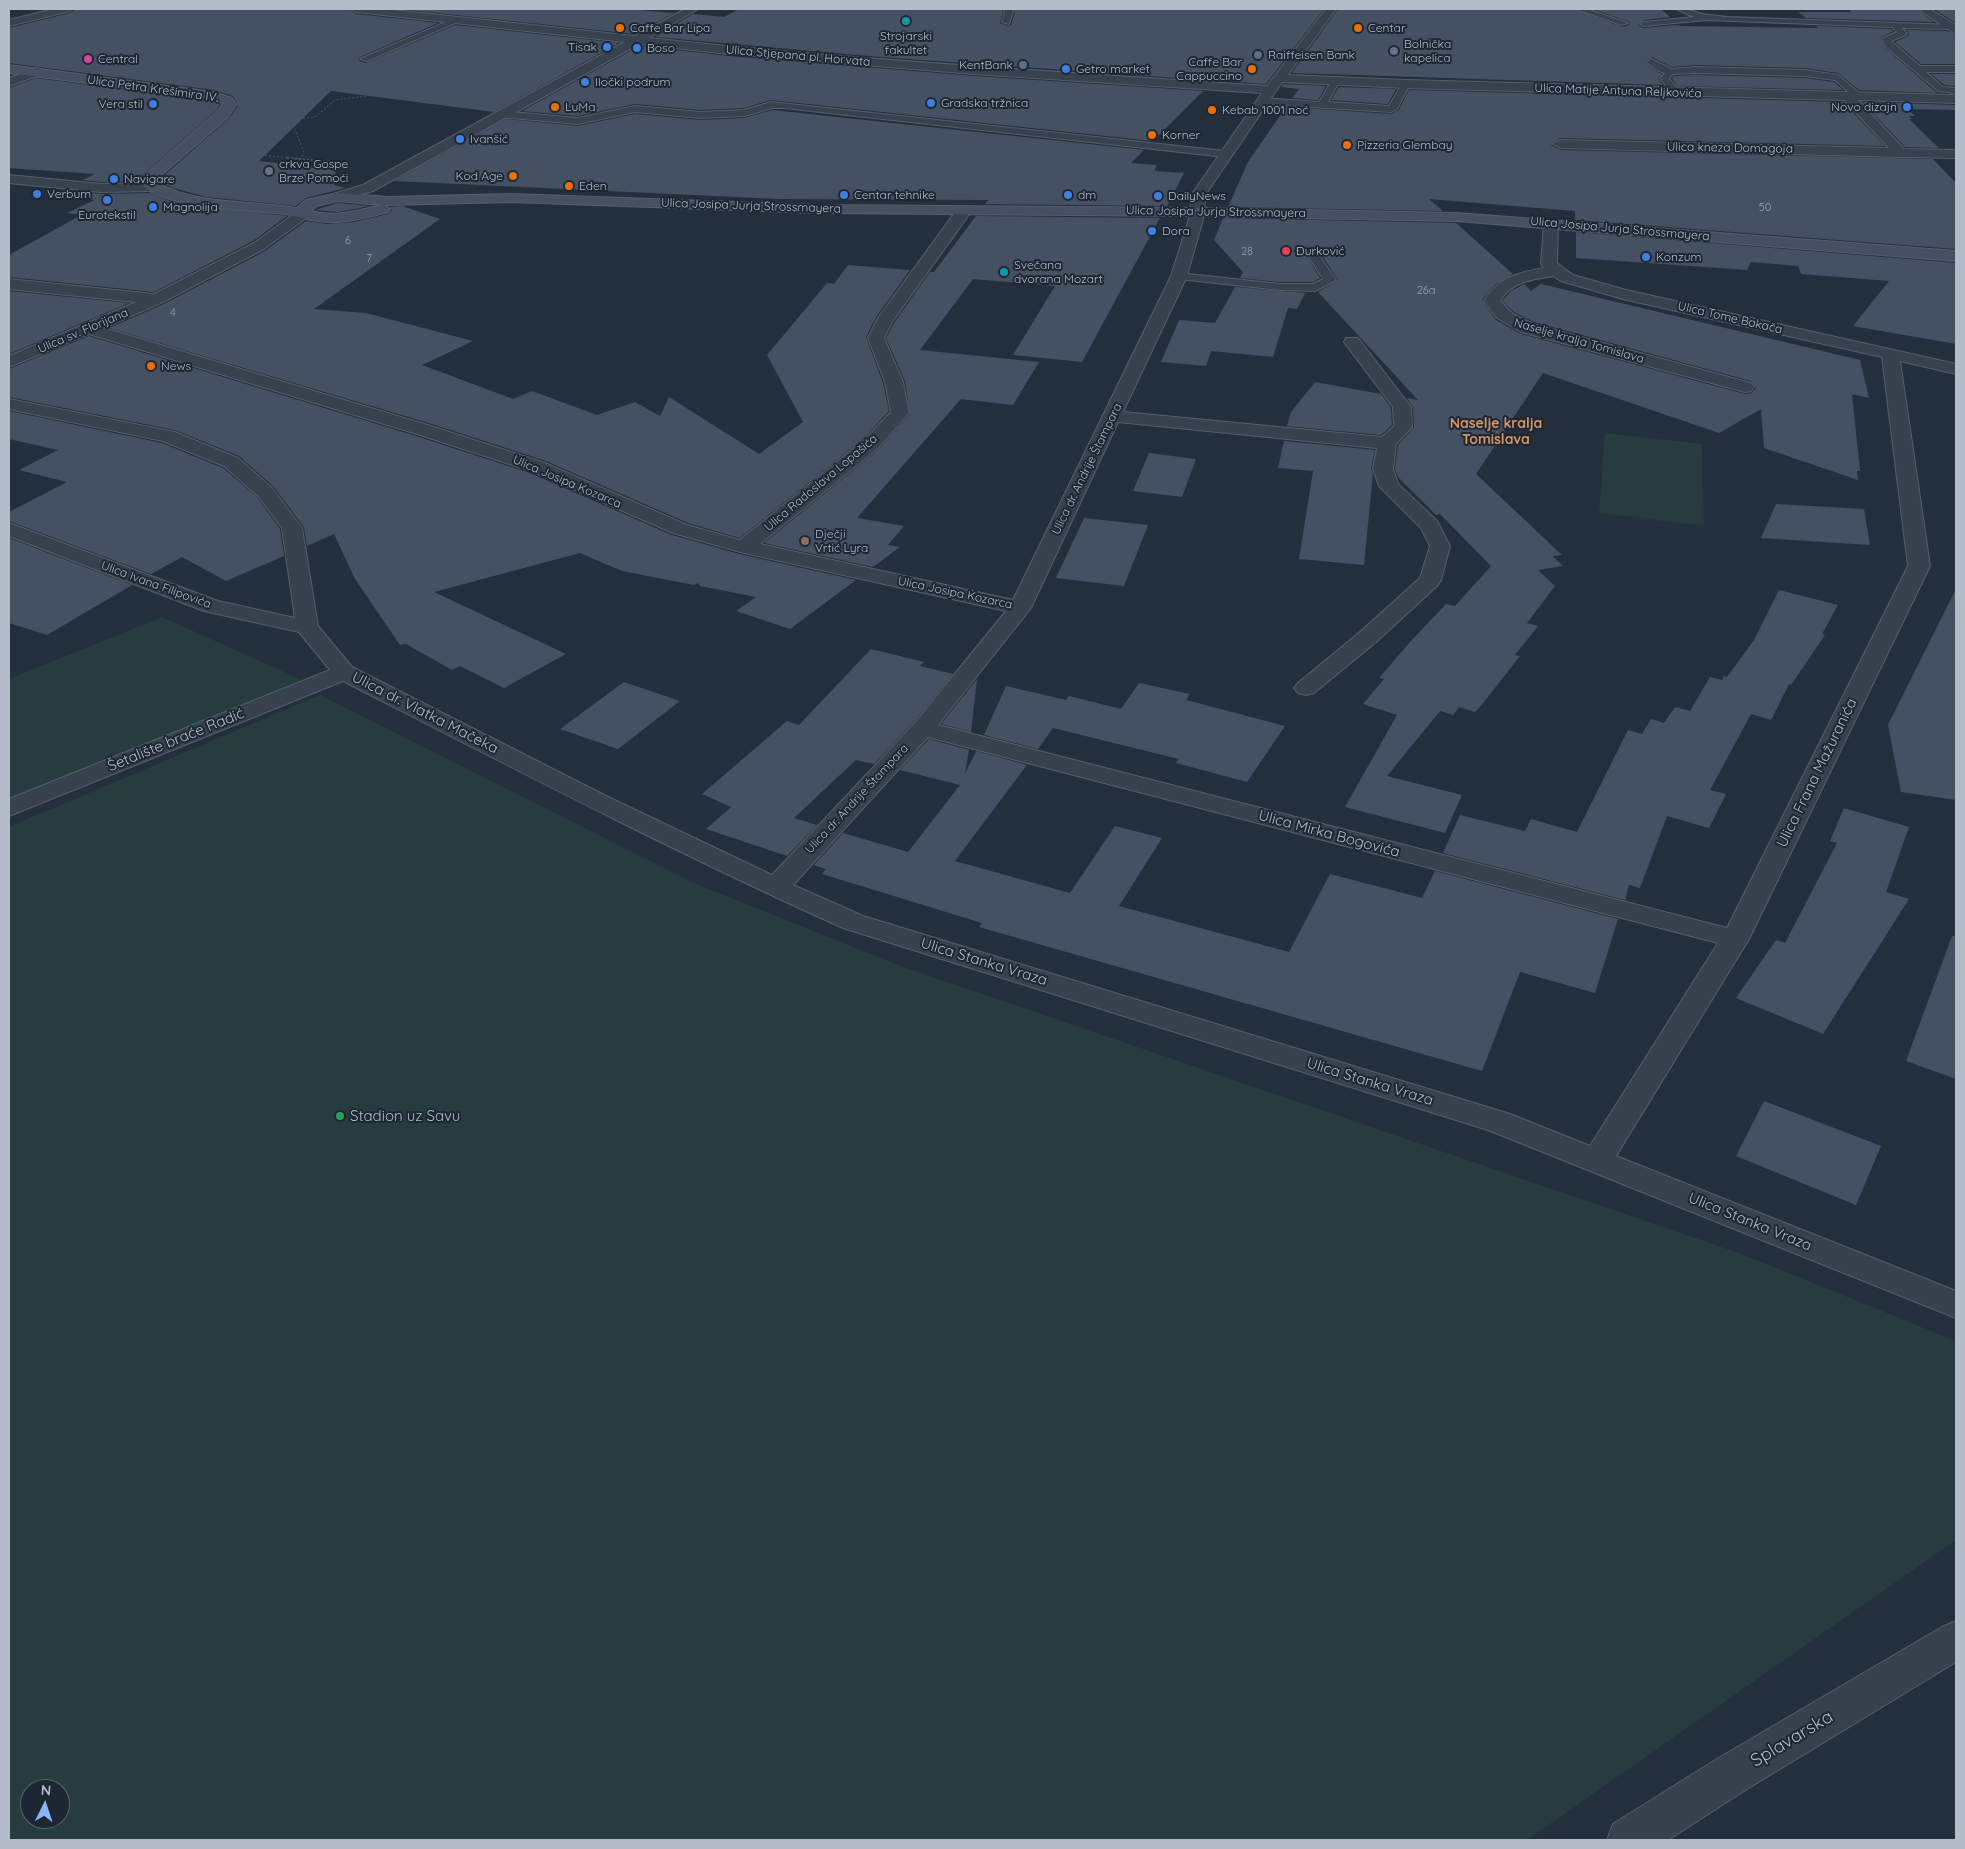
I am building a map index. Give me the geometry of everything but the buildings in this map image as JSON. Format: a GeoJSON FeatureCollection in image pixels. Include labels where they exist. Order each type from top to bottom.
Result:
{"type":"FeatureCollection","features":[{"type":"Feature","properties":{"kind":"main road","name":"Ulica Petra Krešimira IV."},"geometry":{"type":"LineString","coordinates":[[9,69],[214,96],[228,101],[230,105],[223,114],[152,184]]}},
{"type":"Feature","properties":{"kind":"main road"},"geometry":{"type":"LineString","coordinates":[[152,184],[188,198],[308,208],[338,197],[364,200],[474,198]]}},
{"type":"Feature","properties":{"kind":"main road"},"geometry":{"type":"LineString","coordinates":[[308,208],[316,218],[334,218],[474,198]]}},
{"type":"Feature","properties":{"kind":"main road","name":"Ulica Josipa Jurja Strossmayera"},"geometry":{"type":"LineString","coordinates":[[474,198],[531,198],[819,209],[1196,212],[1456,217],[1956,256]]}},
{"type":"Feature","properties":{"kind":"main road"},"geometry":{"type":"LineString","coordinates":[[357,214],[369,207],[368,202],[364,200]]}},
{"type":"Feature","properties":{"kind":"street"},"geometry":{"type":"LineString","coordinates":[[9,23],[66,9]]}},
{"type":"Feature","properties":{"kind":"street","name":"Ulica Stjepana pl. Horvata"},"geometry":{"type":"LineString","coordinates":[[356,9],[636,41],[964,70],[1270,90]]}},
{"type":"Feature","properties":{"kind":"street"},"geometry":{"type":"LineString","coordinates":[[338,197],[361,191],[693,9]]}},
{"type":"Feature","properties":{"kind":"street","name":"Ulica dr. Andrije Štampara"},"geometry":{"type":"LineString","coordinates":[[775,888],[923,728],[1020,608],[1179,276],[1196,219],[1200,194],[1262,101],[1331,9]]}},
{"type":"Feature","properties":{"kind":"street"},"geometry":{"type":"LineString","coordinates":[[1923,9],[1954,29]]}},
{"type":"Feature","properties":{"kind":"street"},"geometry":{"type":"LineString","coordinates":[[9,82],[36,72]]}},
{"type":"Feature","properties":{"kind":"street","name":"Ulica Matije Antuna Reljkovića"},"geometry":{"type":"LineString","coordinates":[[1281,78],[1335,82],[1853,96],[1955,93]]}},
{"type":"Feature","properties":{"kind":"street"},"geometry":{"type":"LineString","coordinates":[[1853,96],[1900,153]]}},
{"type":"Feature","properties":{"kind":"street","name":"Ulica kneza Domagoja"},"geometry":{"type":"LineString","coordinates":[[1560,144],[1956,154]]}},
{"type":"Feature","properties":{"kind":"street"},"geometry":{"type":"LineString","coordinates":[[9,179],[110,188],[152,184]]}},
{"type":"Feature","properties":{"kind":"street"},"geometry":{"type":"LineString","coordinates":[[259,246],[308,208]]}},
{"type":"Feature","properties":{"kind":"street","name":"Ulica Radoslava Lopašića"},"geometry":{"type":"LineString","coordinates":[[744,547],[870,445],[900,413],[894,382],[876,338],[884,322],[960,219],[963,211]]}},
{"type":"Feature","properties":{"kind":"street"},"geometry":{"type":"LineString","coordinates":[[259,246],[334,218]]}},
{"type":"Feature","properties":{"kind":"street"},"geometry":{"type":"LineString","coordinates":[[1551,223],[1549,264],[1555,271]]}},
{"type":"Feature","properties":{"kind":"street","name":"Ulica sv. Florijana"},"geometry":{"type":"LineString","coordinates":[[9,362],[157,299],[259,246]]}},
{"type":"Feature","properties":{"kind":"street","name":"Ulica Tome Bakača"},"geometry":{"type":"LineString","coordinates":[[1555,271],[1567,278],[1624,294],[1956,369]]}},
{"type":"Feature","properties":{"kind":"street","name":"Naselje kralja Tomislava"},"geometry":{"type":"LineString","coordinates":[[1555,271],[1508,282],[1495,293],[1492,301],[1497,309],[1510,321],[1527,328],[1745,387]]}},
{"type":"Feature","properties":{"kind":"street"},"geometry":{"type":"LineString","coordinates":[[9,284],[157,299]]}},
{"type":"Feature","properties":{"kind":"street","name":"Ulica Josipa Kozarca"},"geometry":{"type":"LineString","coordinates":[[90,329],[424,430],[538,467],[680,529],[744,547],[1020,608]]}},
{"type":"Feature","properties":{"kind":"street"},"geometry":{"type":"LineString","coordinates":[[1306,688],[1368,637],[1430,580],[1440,546],[1430,525],[1389,486],[1383,469],[1386,443],[1403,427],[1402,407],[1352,342]]}},
{"type":"Feature","properties":{"kind":"street","name":"Ulica Frana Mažuranića"},"geometry":{"type":"LineString","coordinates":[[1598,1160],[1734,939],[1919,566],[1898,426],[1890,354]]}},
{"type":"Feature","properties":{"kind":"street"},"geometry":{"type":"LineString","coordinates":[[9,404],[168,436],[231,462],[266,492],[292,528],[307,627]]}},
{"type":"Feature","properties":{"kind":"street"},"geometry":{"type":"LineString","coordinates":[[1112,416],[1386,443]]}},
{"type":"Feature","properties":{"kind":"street","name":"Ulica Ivana Filipovića"},"geometry":{"type":"LineString","coordinates":[[9,529],[212,606],[307,627]]}},
{"type":"Feature","properties":{"kind":"street","name":"Ulica dr. Vlatka Mačeka"},"geometry":{"type":"LineString","coordinates":[[307,627],[344,672],[696,851],[775,888]]}},
{"type":"Feature","properties":{"kind":"street","name":"Šetalište braće Radić"},"geometry":{"type":"LineString","coordinates":[[9,808],[344,672]]}},
{"type":"Feature","properties":{"kind":"street","name":"Ulica Mirka Bogovića"},"geometry":{"type":"LineString","coordinates":[[923,728],[1734,939]]}},
{"type":"Feature","properties":{"kind":"street","name":"Ulica Stanka Vraza"},"geometry":{"type":"LineString","coordinates":[[775,888],[853,922],[1499,1122],[1598,1160],[1956,1305]]}},
{"type":"Feature","properties":{"kind":"street","name":"Splavarska"},"geometry":{"type":"LineString","coordinates":[[1629,1840],[1732,1774],[1956,1640]]}},
{"type":"Feature","properties":{"kind":"lane"},"geometry":{"type":"LineString","coordinates":[[1006,22],[1009,11],[1007,9]]}},
{"type":"Feature","properties":{"kind":"lane"},"geometry":{"type":"LineString","coordinates":[[1580,9],[1624,23]]}},
{"type":"Feature","properties":{"kind":"lane"},"geometry":{"type":"LineString","coordinates":[[1680,9],[1713,18]]}},
{"type":"Feature","properties":{"kind":"lane"},"geometry":{"type":"LineString","coordinates":[[1644,24],[1713,18],[1954,29]]}},
{"type":"Feature","properties":{"kind":"lane"},"geometry":{"type":"LineString","coordinates":[[364,59],[458,20]]}},
{"type":"Feature","properties":{"kind":"lane"},"geometry":{"type":"LineString","coordinates":[[1895,26],[1903,33],[1886,40],[1886,43],[1941,90],[1955,93]]}},
{"type":"Feature","properties":{"kind":"lane"},"geometry":{"type":"LineString","coordinates":[[1652,62],[1659,68],[1671,72],[1704,70],[1786,71],[1822,74],[1838,78],[1853,96]]}},
{"type":"Feature","properties":{"kind":"lane"},"geometry":{"type":"LineString","coordinates":[[1918,69],[1956,69]]}},
{"type":"Feature","properties":{"kind":"lane"},"geometry":{"type":"LineString","coordinates":[[1671,72],[1664,78],[1675,92]]}},
{"type":"Feature","properties":{"kind":"lane"},"geometry":{"type":"LineString","coordinates":[[1321,106],[1335,82]]}},
{"type":"Feature","properties":{"kind":"lane"},"geometry":{"type":"LineString","coordinates":[[1262,101],[1391,109],[1394,108],[1406,84]]}},
{"type":"Feature","properties":{"kind":"lane"},"geometry":{"type":"LineString","coordinates":[[500,114],[578,122],[635,109],[701,115],[745,113],[771,105],[784,105],[1225,154]]}},
{"type":"Feature","properties":{"kind":"lane"},"geometry":{"type":"LineString","coordinates":[[1179,276],[1280,287],[1315,288],[1330,280],[1315,257]]}},
{"type":"Feature","properties":{"kind":"path"},"geometry":{"type":"LineString","coordinates":[[255,118],[291,120],[315,117],[335,100],[408,91]]}},
{"type":"Feature","properties":{"kind":"path"},"geometry":{"type":"LineString","coordinates":[[291,120],[304,152],[301,159]]}},
{"type":"Feature","properties":{"kind":"path"},"geometry":{"type":"LineString","coordinates":[[938,210],[946,166],[991,128]]}},
{"type":"Feature","properties":{"kind":"path"},"geometry":{"type":"LineString","coordinates":[[152,184],[249,154],[400,168]]}},
{"type":"Feature","properties":{"kind":"green space"},"geometry":{"type":"Polygon","coordinates":[[[1605,433],[1702,444],[1704,526],[1599,513],[1605,433]]]}},
{"type":"Feature","properties":{"kind":"green space"},"geometry":{"type":"Polygon","coordinates":[[[162,617],[302,680],[9,802],[9,679],[162,617]]]}},
{"type":"Feature","properties":{"kind":"green space"},"geometry":{"type":"Polygon","coordinates":[[[320,695],[694,883],[895,964],[1739,1253],[1956,1341],[1956,1540],[1527,1840],[9,1840],[9,827],[320,695]]]}},
{"type":"Feature","properties":{"kind":"place","name":"Strojarski fakultet"},"geometry":{"type":"Point","coordinates":[906,21]}},
{"type":"Feature","properties":{"kind":"place","name":"Caffe Bar Lipa"},"geometry":{"type":"Point","coordinates":[620,28]}},
{"type":"Feature","properties":{"kind":"place","name":"Centar"},"geometry":{"type":"Point","coordinates":[1358,28]}},
{"type":"Feature","properties":{"kind":"place","name":"Tisak"},"geometry":{"type":"Point","coordinates":[607,47]}},
{"type":"Feature","properties":{"kind":"place","name":"Boso"},"geometry":{"type":"Point","coordinates":[637,48]}},
{"type":"Feature","properties":{"kind":"place","name":"Bolnička kapelica"},"geometry":{"type":"Point","coordinates":[1394,51]}},
{"type":"Feature","properties":{"kind":"place","name":"Raiffeisen Bank"},"geometry":{"type":"Point","coordinates":[1258,55]}},
{"type":"Feature","properties":{"kind":"place","name":"Central"},"geometry":{"type":"Point","coordinates":[88,59]}},
{"type":"Feature","properties":{"kind":"place","name":"KentBank"},"geometry":{"type":"Point","coordinates":[1023,65]}},
{"type":"Feature","properties":{"kind":"place","name":"Getro market"},"geometry":{"type":"Point","coordinates":[1066,69]}},
{"type":"Feature","properties":{"kind":"place","name":"Caffe Bar Cappuccino"},"geometry":{"type":"Point","coordinates":[1252,69]}},
{"type":"Feature","properties":{"kind":"place","name":"Iločki podrum"},"geometry":{"type":"Point","coordinates":[585,82]}},
{"type":"Feature","properties":{"kind":"place","name":"Gradska tržnica"},"geometry":{"type":"Point","coordinates":[931,103]}},
{"type":"Feature","properties":{"kind":"place","name":"Vera stil"},"geometry":{"type":"Point","coordinates":[153,104]}},
{"type":"Feature","properties":{"kind":"place","name":"LuMa"},"geometry":{"type":"Point","coordinates":[555,107]}},
{"type":"Feature","properties":{"kind":"place","name":"Novo dizajn"},"geometry":{"type":"Point","coordinates":[1907,107]}},
{"type":"Feature","properties":{"kind":"place","name":"Kebab 1001 noć"},"geometry":{"type":"Point","coordinates":[1212,110]}},
{"type":"Feature","properties":{"kind":"place","name":"Korner"},"geometry":{"type":"Point","coordinates":[1152,135]}},
{"type":"Feature","properties":{"kind":"place","name":"Ivanšić"},"geometry":{"type":"Point","coordinates":[460,139]}},
{"type":"Feature","properties":{"kind":"place","name":"Pizzeria Glembay"},"geometry":{"type":"Point","coordinates":[1347,145]}},
{"type":"Feature","properties":{"kind":"place","name":"crkva Gospe Brze Pomoći"},"geometry":{"type":"Point","coordinates":[269,171]}},
{"type":"Feature","properties":{"kind":"place","name":"Kod Age"},"geometry":{"type":"Point","coordinates":[513,176]}},
{"type":"Feature","properties":{"kind":"place","name":"Navigare"},"geometry":{"type":"Point","coordinates":[114,179]}},
{"type":"Feature","properties":{"kind":"place","name":"Eden"},"geometry":{"type":"Point","coordinates":[569,186]}},
{"type":"Feature","properties":{"kind":"place","name":"Verbum"},"geometry":{"type":"Point","coordinates":[37,194]}},
{"type":"Feature","properties":{"kind":"place","name":"Centar tehnike"},"geometry":{"type":"Point","coordinates":[844,195]}},
{"type":"Feature","properties":{"kind":"place","name":"dm"},"geometry":{"type":"Point","coordinates":[1068,195]}},
{"type":"Feature","properties":{"kind":"place","name":"DailyNews"},"geometry":{"type":"Point","coordinates":[1158,196]}},
{"type":"Feature","properties":{"kind":"place","name":"Eurotekstil"},"geometry":{"type":"Point","coordinates":[107,200]}},
{"type":"Feature","properties":{"kind":"place","name":"Magnolija"},"geometry":{"type":"Point","coordinates":[153,207]}},
{"type":"Feature","properties":{"kind":"place","name":"Dora"},"geometry":{"type":"Point","coordinates":[1152,231]}},
{"type":"Feature","properties":{"kind":"place","name":"Đurković"},"geometry":{"type":"Point","coordinates":[1286,251]}},
{"type":"Feature","properties":{"kind":"place","name":"Konzum"},"geometry":{"type":"Point","coordinates":[1646,257]}},
{"type":"Feature","properties":{"kind":"place","name":"Svečana dvorana Mozart"},"geometry":{"type":"Point","coordinates":[1004,272]}},
{"type":"Feature","properties":{"kind":"place","name":"News"},"geometry":{"type":"Point","coordinates":[151,366]}},
{"type":"Feature","properties":{"kind":"place","name":"Dječji Vrtić Lyra"},"geometry":{"type":"Point","coordinates":[805,541]}},
{"type":"Feature","properties":{"kind":"place","name":"Stadion uz Savu"},"geometry":{"type":"Point","coordinates":[340,1116]}},
{"type":"Feature","properties":{"kind":"district","name":"Naselje kralja Tomislava"},"geometry":{"type":"Point","coordinates":[1496,432]}}]}
